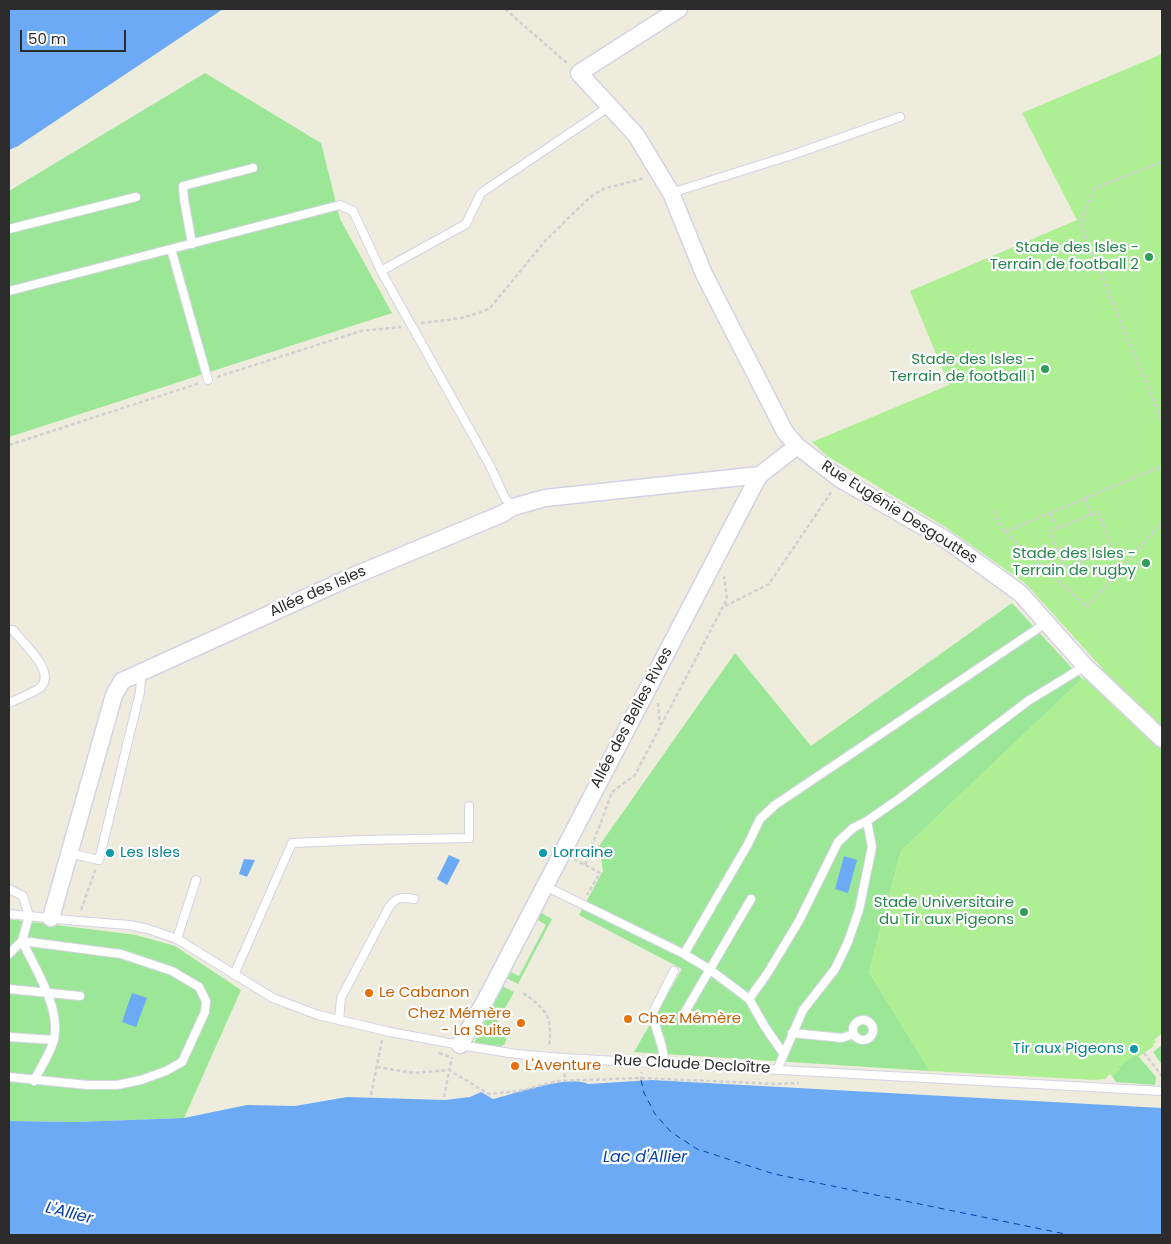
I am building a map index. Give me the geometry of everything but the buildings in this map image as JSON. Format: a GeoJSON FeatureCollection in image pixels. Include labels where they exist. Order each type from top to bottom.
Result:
{"type":"FeatureCollection","features":[{"type":"Feature","properties":{"kind":"street"},"geometry":{"type":"LineString","coordinates":[[579,73],[680,9]]}},
{"type":"Feature","properties":{"kind":"street","name":"Rue Eugénie Desgouttes"},"geometry":{"type":"LineString","coordinates":[[579,73],[636,135],[671,193],[704,274],[785,432],[797,446],[840,479],[944,539],[1020,593],[1084,666],[1162,738]]}},
{"type":"Feature","properties":{"kind":"street","name":"Allée des Belles Rives"},"geometry":{"type":"LineString","coordinates":[[456,1051],[484,1003],[760,475],[797,446]]}},
{"type":"Feature","properties":{"kind":"street","name":"Allée des Isles"},"geometry":{"type":"LineString","coordinates":[[50,918],[114,695],[122,681],[351,577],[502,514],[513,507],[545,498],[760,475]]}},
{"type":"Feature","properties":{"kind":"lane"},"geometry":{"type":"LineString","coordinates":[[381,271],[466,224],[481,193],[610,106]]}},
{"type":"Feature","properties":{"kind":"lane"},"geometry":{"type":"LineString","coordinates":[[671,193],[792,155],[900,117]]}},
{"type":"Feature","properties":{"kind":"lane"},"geometry":{"type":"LineString","coordinates":[[192,244],[183,186],[253,168]]}},
{"type":"Feature","properties":{"kind":"lane"},"geometry":{"type":"LineString","coordinates":[[9,229],[136,197]]}},
{"type":"Feature","properties":{"kind":"lane"},"geometry":{"type":"LineString","coordinates":[[9,291],[340,205],[353,211],[381,271],[489,464],[505,498],[513,507]]}},
{"type":"Feature","properties":{"kind":"lane"},"geometry":{"type":"LineString","coordinates":[[171,249],[208,380]]}},
{"type":"Feature","properties":{"kind":"lane"},"geometry":{"type":"LineString","coordinates":[[684,954],[748,844],[760,819],[775,805],[1046,623]]}},
{"type":"Feature","properties":{"kind":"lane"},"geometry":{"type":"LineString","coordinates":[[9,630],[13,630],[43,666],[44,680],[41,687],[9,703]]}},
{"type":"Feature","properties":{"kind":"lane"},"geometry":{"type":"LineString","coordinates":[[748,999],[767,974],[800,921],[838,842],[854,828],[908,792],[1028,701],[1084,666]]}},
{"type":"Feature","properties":{"kind":"lane"},"geometry":{"type":"LineString","coordinates":[[69,853],[99,860],[140,692],[141,678],[139,672]]}},
{"type":"Feature","properties":{"kind":"lane"},"geometry":{"type":"LineString","coordinates":[[234,975],[292,843],[469,838],[469,806]]}},
{"type":"Feature","properties":{"kind":"lane"},"geometry":{"type":"LineString","coordinates":[[777,1070],[803,1010],[835,969],[860,910],[872,847],[867,821]]}},
{"type":"Feature","properties":{"kind":"lane"},"geometry":{"type":"LineString","coordinates":[[177,939],[196,880]]}},
{"type":"Feature","properties":{"kind":"lane"},"geometry":{"type":"LineString","coordinates":[[545,886],[684,954],[709,969],[748,999],[783,1053]]}},
{"type":"Feature","properties":{"kind":"lane"},"geometry":{"type":"LineString","coordinates":[[9,889],[23,896],[29,916],[22,941],[9,954]]}},
{"type":"Feature","properties":{"kind":"lane"},"geometry":{"type":"LineString","coordinates":[[339,1020],[341,998],[389,907],[398,898],[414,899]]}},
{"type":"Feature","properties":{"kind":"lane"},"geometry":{"type":"LineString","coordinates":[[682,1017],[751,899]]}},
{"type":"Feature","properties":{"kind":"lane","name":"Rue Claude Decloître"},"geometry":{"type":"LineString","coordinates":[[9,914],[129,924],[177,939],[273,998],[301,1010],[456,1051],[1162,1090]]}},
{"type":"Feature","properties":{"kind":"lane"},"geometry":{"type":"LineString","coordinates":[[22,941],[47,993],[56,1023],[54,1040],[34,1081]]}},
{"type":"Feature","properties":{"kind":"lane"},"geometry":{"type":"LineString","coordinates":[[9,1077],[87,1085],[116,1085],[141,1080],[166,1071],[182,1062],[205,1012],[206,1001],[199,987],[172,971],[121,954],[22,941]]}},
{"type":"Feature","properties":{"kind":"lane"},"geometry":{"type":"LineString","coordinates":[[665,1064],[652,1014],[674,971]]}},
{"type":"Feature","properties":{"kind":"lane"},"geometry":{"type":"LineString","coordinates":[[9,989],[80,996]]}},
{"type":"Feature","properties":{"kind":"lane"},"geometry":{"type":"LineString","coordinates":[[792,1033],[842,1038],[854,1034]]}},
{"type":"Feature","properties":{"kind":"lane"},"geometry":{"type":"LineString","coordinates":[[9,1036],[54,1040]]}},
{"type":"Feature","properties":{"kind":"path"},"geometry":{"type":"LineString","coordinates":[[505,9],[579,73]]}},
{"type":"Feature","properties":{"kind":"path"},"geometry":{"type":"LineString","coordinates":[[1162,162],[1095,188],[1080,223],[1162,421]]}},
{"type":"Feature","properties":{"kind":"path"},"geometry":{"type":"LineString","coordinates":[[9,445],[361,331],[480,313],[490,308],[546,240],[590,198],[603,189],[648,177],[658,171]]}},
{"type":"Feature","properties":{"kind":"path"},"geometry":{"type":"LineString","coordinates":[[1005,532],[1162,466]]}},
{"type":"Feature","properties":{"kind":"path"},"geometry":{"type":"LineString","coordinates":[[723,606],[770,584],[840,479]]}},
{"type":"Feature","properties":{"kind":"path"},"geometry":{"type":"LineString","coordinates":[[1085,499],[1091,515]]}},
{"type":"Feature","properties":{"kind":"path"},"geometry":{"type":"LineString","coordinates":[[994,510],[1005,532],[1087,607],[1162,522]]}},
{"type":"Feature","properties":{"kind":"path"},"geometry":{"type":"LineString","coordinates":[[1098,512],[1113,548],[1065,568],[1050,531],[1057,528],[1098,512]]}},
{"type":"Feature","properties":{"kind":"path"},"geometry":{"type":"LineString","coordinates":[[1050,513],[1057,528]]}},
{"type":"Feature","properties":{"kind":"path"},"geometry":{"type":"LineString","coordinates":[[585,865],[612,792],[635,775],[727,600],[722,560],[717,556]]}},
{"type":"Feature","properties":{"kind":"path"},"geometry":{"type":"LineString","coordinates":[[657,697],[660,727]]}},
{"type":"Feature","properties":{"kind":"path"},"geometry":{"type":"LineString","coordinates":[[78,921],[99,860]]}},
{"type":"Feature","properties":{"kind":"path"},"geometry":{"type":"LineString","coordinates":[[523,993],[537,1003],[545,1013],[551,1028],[548,1057]]}},
{"type":"Feature","properties":{"kind":"path"},"geometry":{"type":"LineString","coordinates":[[372,1095],[382,1043]]}},
{"type":"Feature","properties":{"kind":"path"},"geometry":{"type":"LineString","coordinates":[[444,1097],[449,1070],[456,1051]]}},
{"type":"Feature","properties":{"kind":"path"},"geometry":{"type":"LineString","coordinates":[[1144,1053],[1162,1076]]}},
{"type":"Feature","properties":{"kind":"path"},"geometry":{"type":"LineString","coordinates":[[377,1066],[414,1073],[449,1070],[489,1094],[519,1090],[558,1080],[641,1079],[776,1084],[806,1083]]}},
{"type":"Feature","properties":{"kind":"green space"},"geometry":{"type":"Polygon","coordinates":[[[1162,54],[1162,1033],[1154,1040],[1156,1042],[1153,1044],[1154,1046],[1138,1057],[1135,1055],[1119,1067],[1120,1069],[1112,1076],[1110,1074],[1105,1079],[930,1071],[869,972],[901,851],[1082,679],[1103,669],[1026,584],[947,528],[827,456],[812,442],[949,385],[910,291],[1077,220],[1022,113],[1162,54]]]}},
{"type":"Feature","properties":{"kind":"green space"},"geometry":{"type":"Polygon","coordinates":[[[205,73],[321,143],[340,219],[392,313],[9,437],[9,191],[205,73]]]}},
{"type":"Feature","properties":{"kind":"green space"},"geometry":{"type":"Polygon","coordinates":[[[1012,603],[1082,679],[901,851],[869,972],[930,1071],[634,1052],[682,969],[579,915],[603,871],[599,846],[735,653],[811,746],[1012,603]]]}},
{"type":"Feature","properties":{"kind":"green space"},"geometry":{"type":"Polygon","coordinates":[[[540,912],[552,919],[518,984],[506,978],[509,971],[519,976],[546,925],[536,919],[540,912]]]}},
{"type":"Feature","properties":{"kind":"green space"},"geometry":{"type":"Polygon","coordinates":[[[9,919],[136,935],[175,946],[241,990],[184,1118],[76,1122],[9,1121],[9,919]]]}},
{"type":"Feature","properties":{"kind":"green space"},"geometry":{"type":"Polygon","coordinates":[[[502,986],[514,992],[493,1030],[507,1039],[502,1047],[474,1043],[502,986]]]}},
{"type":"Feature","properties":{"kind":"green space"},"geometry":{"type":"Polygon","coordinates":[[[1162,1045],[1162,1065],[1153,1052],[1162,1045]]]}},
{"type":"Feature","properties":{"kind":"green space"},"geometry":{"type":"Polygon","coordinates":[[[1135,1054],[1156,1077],[1155,1085],[1116,1082],[1112,1076],[1120,1069],[1118,1067],[1135,1054]]]}},
{"type":"Feature","properties":{"kind":"water"},"geometry":{"type":"Polygon","coordinates":[[[9,9],[223,9],[18,146],[9,150],[9,9]]]}},
{"type":"Feature","properties":{"kind":"water"},"geometry":{"type":"Polygon","coordinates":[[[449,855],[460,860],[447,885],[437,879],[449,855]]]}},
{"type":"Feature","properties":{"kind":"water"},"geometry":{"type":"Polygon","coordinates":[[[844,856],[857,860],[848,893],[835,889],[844,856]]]}},
{"type":"Feature","properties":{"kind":"water"},"geometry":{"type":"Polygon","coordinates":[[[244,859],[255,860],[247,877],[239,874],[244,859]]]}},
{"type":"Feature","properties":{"kind":"water"},"geometry":{"type":"Polygon","coordinates":[[[132,993],[147,998],[136,1027],[122,1022],[132,993]]]}},
{"type":"Feature","properties":{"kind":"water","name":"Lac d'Allier"},"geometry":{"type":"Polygon","coordinates":[[[652,1080],[1162,1108],[1162,1235],[9,1235],[9,1121],[76,1122],[184,1118],[247,1105],[295,1106],[347,1097],[445,1100],[470,1097],[481,1092],[493,1099],[569,1081],[588,1084],[652,1080]]]}},
{"type":"Feature","properties":{"kind":"ferry route"},"geometry":{"type":"LineString","coordinates":[[641,1080],[644,1093],[655,1114],[671,1132],[697,1149],[774,1174],[1070,1235]]}},
{"type":"Feature","properties":{"kind":"place","name":"Stade des Isles - Terrain de football 2"},"geometry":{"type":"Point","coordinates":[1149,257]}},
{"type":"Feature","properties":{"kind":"place","name":"Stade des Isles - Terrain de football 1"},"geometry":{"type":"Point","coordinates":[1045,369]}},
{"type":"Feature","properties":{"kind":"place","name":"Stade des Isles - Terrain de rugby"},"geometry":{"type":"Point","coordinates":[1146,563]}},
{"type":"Feature","properties":{"kind":"place","name":"Les Isles"},"geometry":{"type":"Point","coordinates":[110,853]}},
{"type":"Feature","properties":{"kind":"place","name":"Lorraine"},"geometry":{"type":"Point","coordinates":[543,853]}},
{"type":"Feature","properties":{"kind":"place","name":"Stade Universitaire du Tir aux Pigeons"},"geometry":{"type":"Point","coordinates":[1024,912]}},
{"type":"Feature","properties":{"kind":"place","name":"Le Cabanon"},"geometry":{"type":"Point","coordinates":[369,993]}},
{"type":"Feature","properties":{"kind":"place","name":"Chez Mémère"},"geometry":{"type":"Point","coordinates":[628,1019]}},
{"type":"Feature","properties":{"kind":"place","name":"Chez Mémère - La Suite"},"geometry":{"type":"Point","coordinates":[521,1023]}},
{"type":"Feature","properties":{"kind":"place","name":"Tir aux Pigeons"},"geometry":{"type":"Point","coordinates":[1134,1049]}},
{"type":"Feature","properties":{"kind":"place","name":"L'Aventure"},"geometry":{"type":"Point","coordinates":[515,1066]}},
{"type":"Feature","properties":{"kind":"water label","name":"L'Allier"},"geometry":{"type":"Point","coordinates":[69,1214]}}]}
